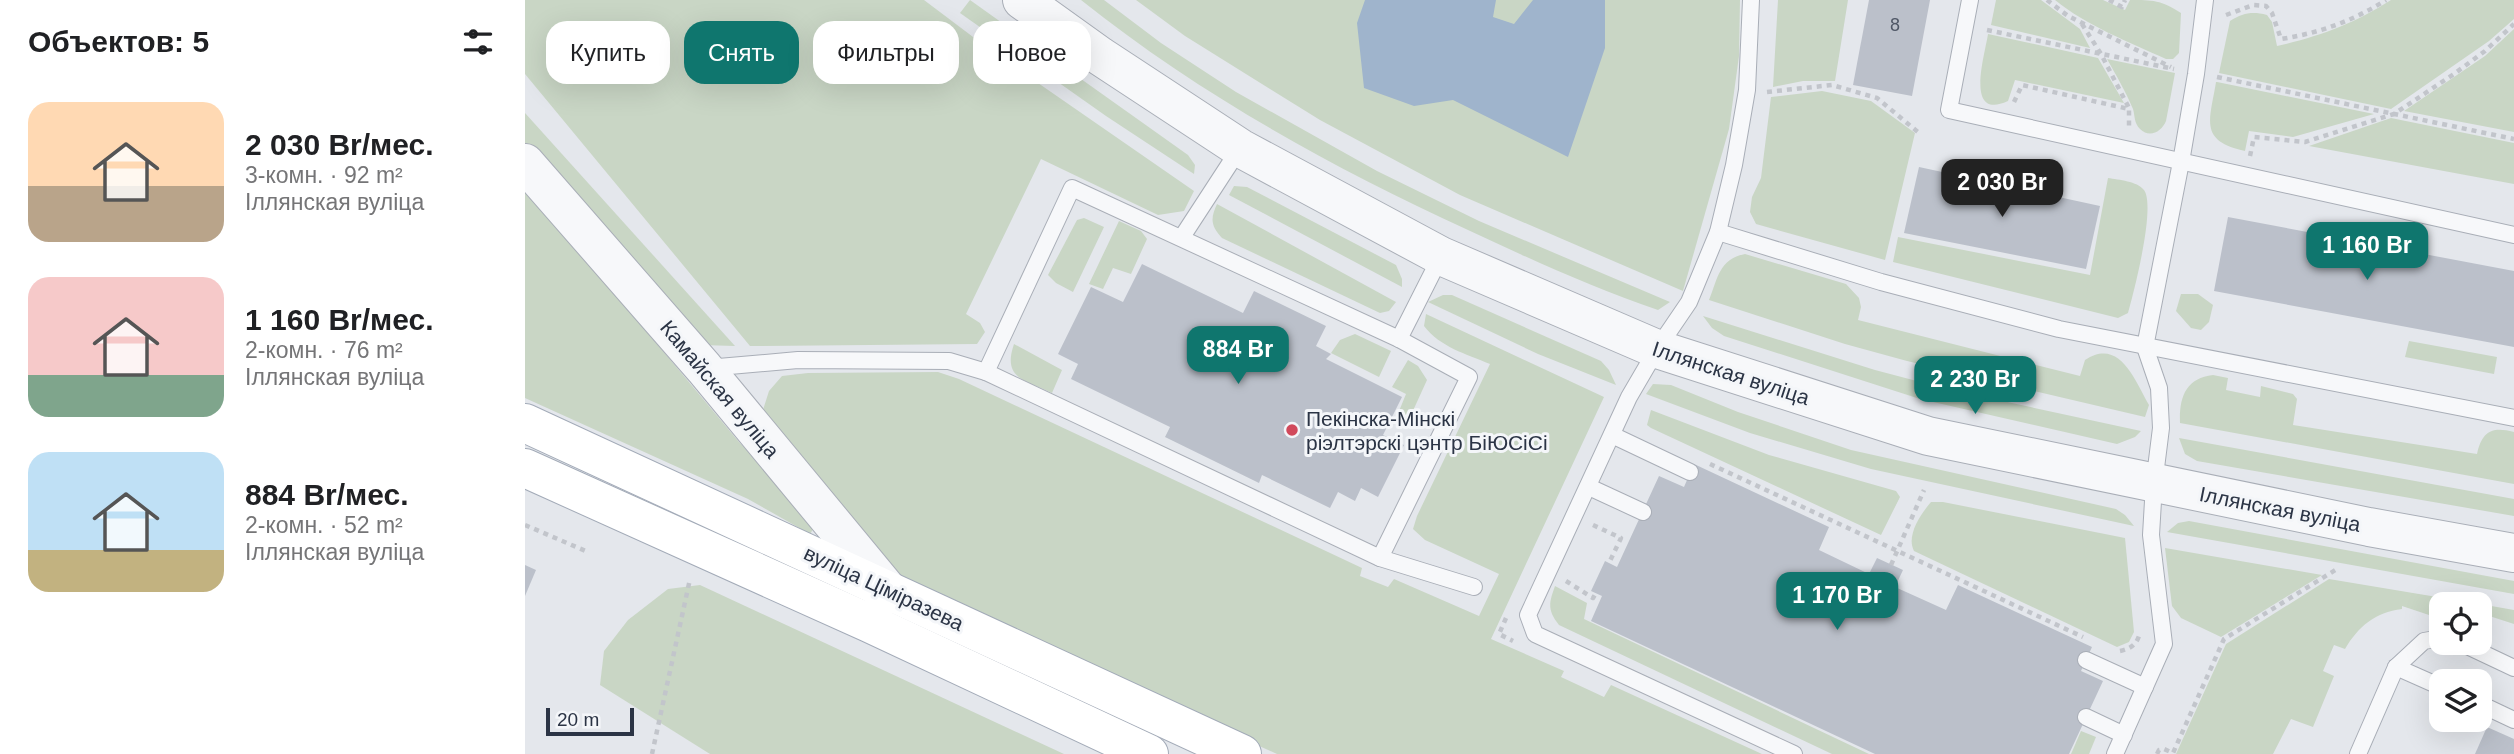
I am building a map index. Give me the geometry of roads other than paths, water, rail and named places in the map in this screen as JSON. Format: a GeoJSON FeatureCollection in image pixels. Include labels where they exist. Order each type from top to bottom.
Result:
{"type":"FeatureCollection","features":[{"type":"Feature","properties":{"kind":"main road","name":"вуліца Ціміразева"},"geometry":{"type":"LineString","coordinates":[[525,423],[1243,754]]}},
{"type":"Feature","properties":{"kind":"main road","name":"вуліца Ціміразева"},"geometry":{"type":"LineString","coordinates":[[525,468],[869,623],[1149,754]]}},
{"type":"Feature","properties":{"kind":"street","name":"Іллянская вуліца"},"geometry":{"type":"LineString","coordinates":[[1022,0],[1100,56],[1240,148],[1441,256],[1657,349],[1928,436],[2369,527],[2514,553]]}},
{"type":"Feature","properties":{"kind":"street","name":"Камайская вуліца"},"geometry":{"type":"LineString","coordinates":[[525,163],[705,368],[887,589]]}},
{"type":"Feature","properties":{"kind":"street"},"geometry":{"type":"LineString","coordinates":[[869,623],[887,589]]}},
{"type":"Feature","properties":{"kind":"lane"},"geometry":{"type":"LineString","coordinates":[[1751,0],[1747,90],[1734,166],[1718,232],[1689,302],[1629,397],[1528,615],[1535,634],[1794,754]]}},
{"type":"Feature","properties":{"kind":"lane"},"geometry":{"type":"LineString","coordinates":[[1970,0],[1949,110],[2514,235]]}},
{"type":"Feature","properties":{"kind":"lane"},"geometry":{"type":"LineString","coordinates":[[2115,754],[2164,644],[2151,535],[2161,428],[2159,388],[2145,347],[2181,162],[2205,0]]}},
{"type":"Feature","properties":{"kind":"lane"},"geometry":{"type":"LineString","coordinates":[[1182,237],[1240,148]]}},
{"type":"Feature","properties":{"kind":"lane"},"geometry":{"type":"LineString","coordinates":[[986,372],[1072,188],[1399,339],[1469,377],[1380,558]]}},
{"type":"Feature","properties":{"kind":"lane"},"geometry":{"type":"LineString","coordinates":[[1718,232],[1881,282],[2059,329],[2514,418]]}},
{"type":"Feature","properties":{"kind":"lane"},"geometry":{"type":"LineString","coordinates":[[1399,339],[1441,256]]}},
{"type":"Feature","properties":{"kind":"lane"},"geometry":{"type":"LineString","coordinates":[[705,368],[798,360],[949,361],[986,372],[1380,558],[1474,587]]}},
{"type":"Feature","properties":{"kind":"lane"},"geometry":{"type":"LineString","coordinates":[[1612,435],[1690,472]]}},
{"type":"Feature","properties":{"kind":"lane"},"geometry":{"type":"LineString","coordinates":[[1589,487],[1643,512]]}},
{"type":"Feature","properties":{"kind":"lane"},"geometry":{"type":"LineString","coordinates":[[2358,754],[2396,667],[2424,640],[2429,639]]}},
{"type":"Feature","properties":{"kind":"lane"},"geometry":{"type":"LineString","coordinates":[[2486,655],[2514,668]]}},
{"type":"Feature","properties":{"kind":"lane"},"geometry":{"type":"LineString","coordinates":[[2086,660],[2145,687]]}},
{"type":"Feature","properties":{"kind":"lane"},"geometry":{"type":"LineString","coordinates":[[2396,667],[2429,682]]}},
{"type":"Feature","properties":{"kind":"lane"},"geometry":{"type":"LineString","coordinates":[[2492,710],[2514,720]]}},
{"type":"Feature","properties":{"kind":"lane"},"geometry":{"type":"LineString","coordinates":[[2085,717],[2124,735]]}},
{"type":"Feature","properties":{"kind":"water"},"geometry":{"type":"Polygon","coordinates":[[[1365,0],[1496,0],[1493,17],[1514,24],[1533,0],[1605,0],[1605,48],[1568,157],[1453,100],[1414,106],[1364,88],[1357,23],[1365,0]]]}},
{"type":"Feature","properties":{"kind":"place","name":"Пекінска-Мінскі ріэлтэрскі цэнтр БіЮСіСі"},"geometry":{"type":"Point","coordinates":[1292,430]}}]}
